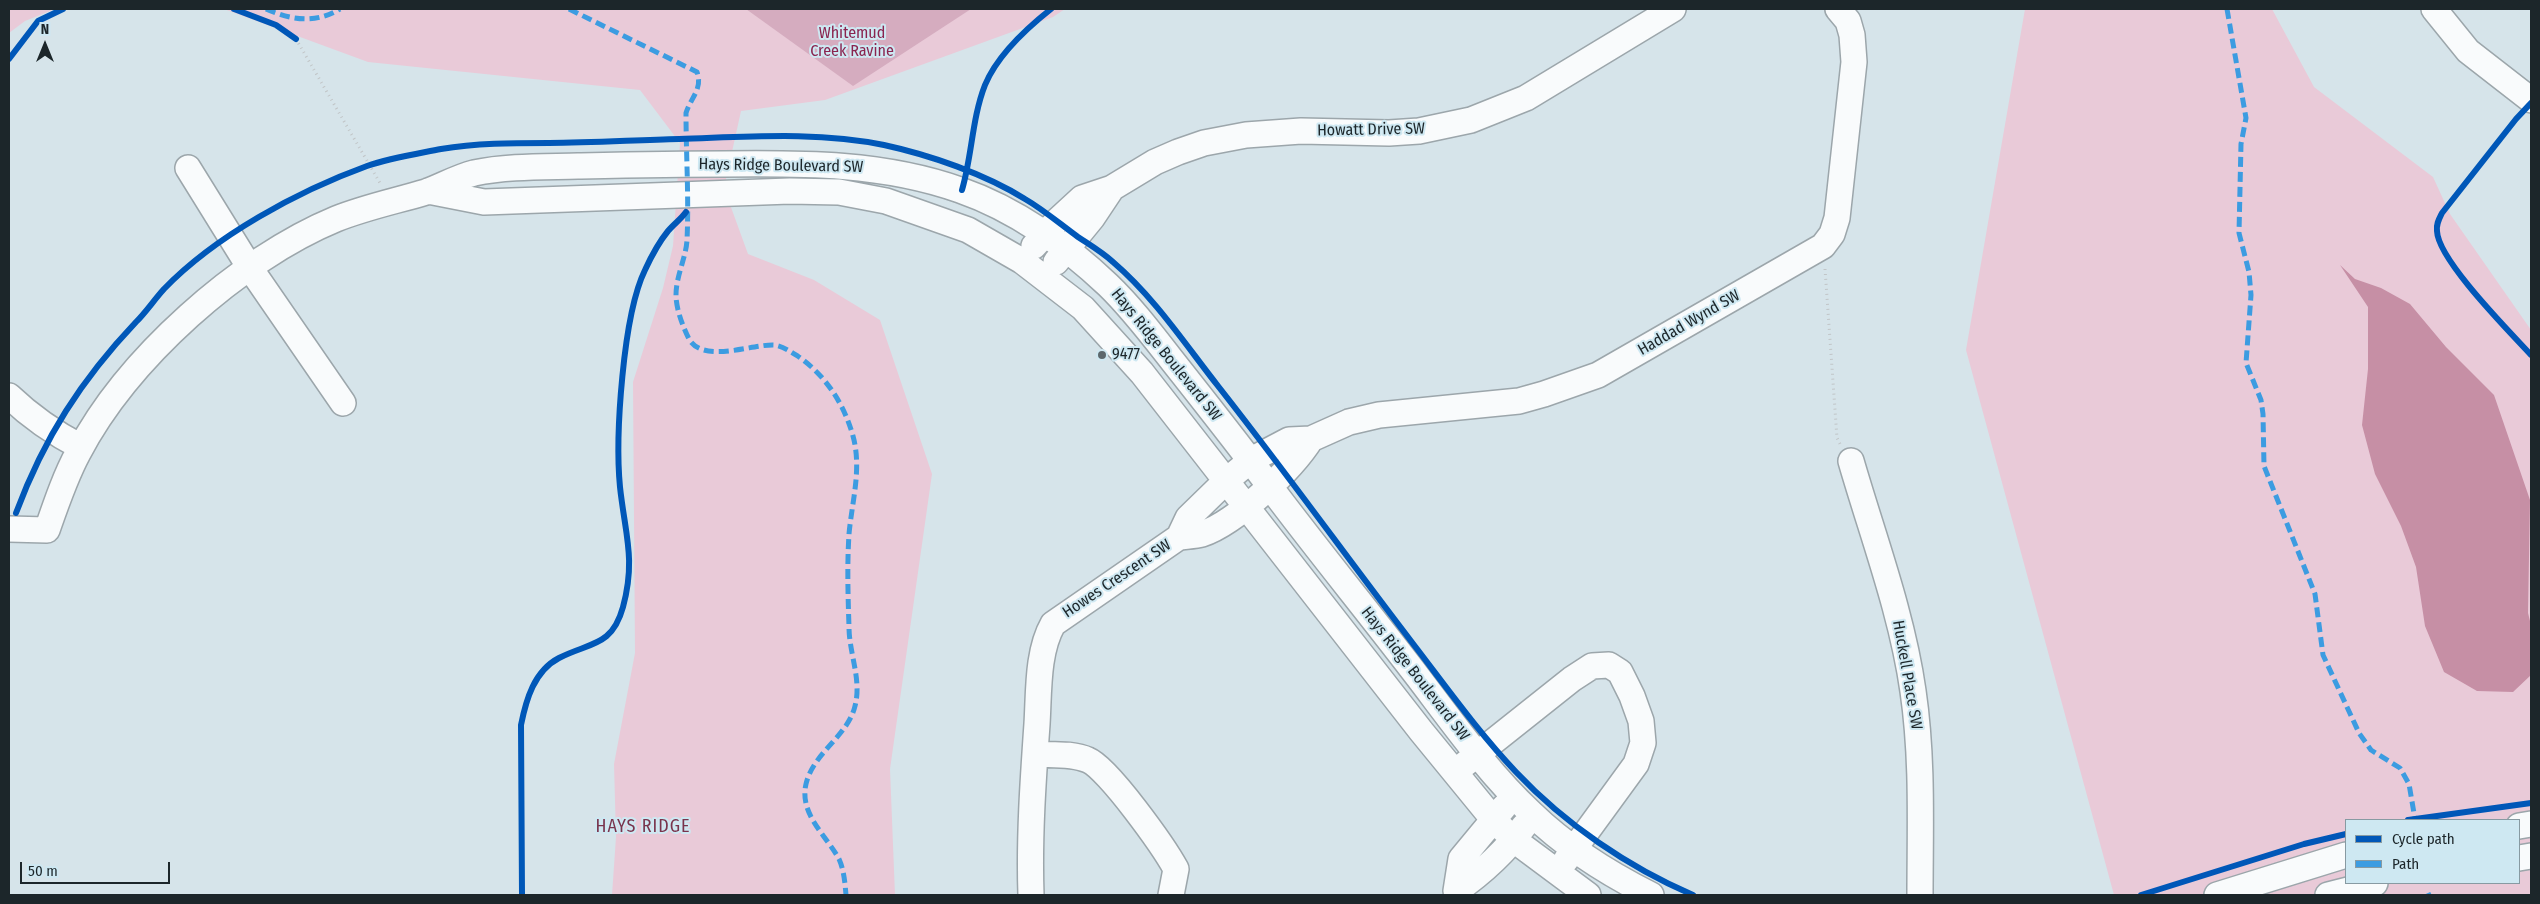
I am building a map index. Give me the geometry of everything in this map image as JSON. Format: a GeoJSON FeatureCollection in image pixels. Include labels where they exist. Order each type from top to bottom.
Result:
{"type":"FeatureCollection","features":[{"type":"Feature","properties":{"kind":"street","name":"Howatt Drive SW"},"geometry":{"type":"LineString","coordinates":[[1022,261],[1044,234],[1082,198],[1112,188],[1155,162],[1178,152],[1224,138],[1275,132],[1389,133],[1419,131],[1471,120],[1526,98],[1673,9]]}},
{"type":"Feature","properties":{"kind":"street"},"geometry":{"type":"LineString","coordinates":[[1823,246],[1832,234],[1837,218],[1854,62],[1852,35],[1848,21],[1838,9]]}},
{"type":"Feature","properties":{"kind":"street"},"geometry":{"type":"LineString","coordinates":[[2434,9],[2468,51],[2531,100]]}},
{"type":"Feature","properties":{"kind":"street","name":"Hays Ridge Boulevard SW"},"geometry":{"type":"LineString","coordinates":[[9,529],[47,530],[66,477],[81,447],[129,378],[162,342],[196,311],[250,268],[311,231],[334,220],[390,201],[428,191],[472,173],[537,167],[686,164],[824,165],[871,168],[920,178],[962,190],[1002,209],[1044,234],[1110,287],[1134,313],[1251,460],[1478,754],[1514,796],[1532,815],[1575,847],[1626,883],[1651,895]]}},
{"type":"Feature","properties":{"kind":"street"},"geometry":{"type":"LineString","coordinates":[[188,168],[250,268],[343,403]]}},
{"type":"Feature","properties":{"kind":"street","name":"Howatt Drive SW"},"geometry":{"type":"LineString","coordinates":[[1043,277],[1092,218],[1112,188]]}},
{"type":"Feature","properties":{"kind":"street","name":"Hays Ridge Boulevard SW"},"geometry":{"type":"LineString","coordinates":[[428,191],[484,202],[790,191],[839,192],[886,201],[929,214],[986,238],[1022,261],[1083,308],[1110,336],[1227,480],[1454,772],[1493,819],[1514,840],[1588,895]]}},
{"type":"Feature","properties":{"kind":"street","name":"Haddad Wynd SW"},"geometry":{"type":"LineString","coordinates":[[1251,460],[1288,440],[1312,439],[1349,422],[1379,415],[1519,400],[1598,375],[1823,246]]}},
{"type":"Feature","properties":{"kind":"street"},"geometry":{"type":"LineString","coordinates":[[9,396],[54,433],[81,447]]}},
{"type":"Feature","properties":{"kind":"street","name":"Haddad Wynd SW"},"geometry":{"type":"LineString","coordinates":[[1179,537],[1202,534],[1228,520],[1247,506],[1300,456],[1312,439]]}},
{"type":"Feature","properties":{"kind":"street","name":"Howes Crescent SW"},"geometry":{"type":"LineString","coordinates":[[1031,895],[1029,836],[1046,635],[1053,624],[1065,613],[1179,537],[1188,518],[1227,480],[1251,460]]}},
{"type":"Feature","properties":{"kind":"street","name":"Huckell Place SW"},"geometry":{"type":"LineString","coordinates":[[1851,461],[1897,616],[1913,690],[1920,762],[1920,895]]}},
{"type":"Feature","properties":{"kind":"street","name":"Hays Ridge Boulevard SW"},"geometry":{"type":"LineString","coordinates":[[1454,772],[1572,679],[1592,666],[1609,665],[1620,672],[1632,696],[1641,721],[1643,744],[1636,764],[1557,872]]}},
{"type":"Feature","properties":{"kind":"street"},"geometry":{"type":"LineString","coordinates":[[1035,754],[1087,759],[1100,768],[1152,833],[1176,869],[1171,895]]}},
{"type":"Feature","properties":{"kind":"street"},"geometry":{"type":"LineString","coordinates":[[1454,893],[1462,859],[1493,819],[1514,796]]}},
{"type":"Feature","properties":{"kind":"street"},"geometry":{"type":"LineString","coordinates":[[1454,893],[1480,874],[1514,840],[1532,815]]}},
{"type":"Feature","properties":{"kind":"street"},"geometry":{"type":"LineString","coordinates":[[2217,895],[2345,855]]}},
{"type":"Feature","properties":{"kind":"street"},"geometry":{"type":"LineString","coordinates":[[2328,895],[2371,884]]}},
{"type":"Feature","properties":{"kind":"path"},"geometry":{"type":"LineString","coordinates":[[289,34],[296,38],[372,164],[390,201]]}},
{"type":"Feature","properties":{"kind":"path"},"geometry":{"type":"LineString","coordinates":[[362,168],[372,164]]}},
{"type":"Feature","properties":{"kind":"path"},"geometry":{"type":"LineString","coordinates":[[1823,246],[1836,438],[1851,461]]}},
{"type":"Feature","properties":{"kind":"green space"},"geometry":{"type":"Polygon","coordinates":[[[9,9],[55,9],[25,21],[9,33],[9,9]]]}},
{"type":"Feature","properties":{"kind":"green space"},"geometry":{"type":"Polygon","coordinates":[[[224,9],[1065,9],[1053,17],[825,100],[741,111],[724,188],[748,254],[814,280],[880,320],[932,474],[890,769],[895,895],[612,895],[616,837],[614,764],[635,653],[633,382],[663,288],[673,246],[680,143],[640,90],[368,62],[224,9]]]}},
{"type":"Feature","properties":{"kind":"green space","name":"Whitemud Creek Ravine"},"geometry":{"type":"Polygon","coordinates":[[[746,9],[971,9],[853,86],[746,9]]]}},
{"type":"Feature","properties":{"kind":"green space"},"geometry":{"type":"Polygon","coordinates":[[[2025,9],[2272,9],[2314,87],[2433,177],[2450,214],[2531,330],[2531,895],[2114,895],[1966,350],[2025,9]]]}},
{"type":"Feature","properties":{"kind":"shaded area"},"geometry":{"type":"Polygon","coordinates":[[[2340,265],[2355,279],[2381,288],[2410,304],[2446,347],[2494,395],[2530,500],[2528,613],[2531,625],[2531,675],[2513,692],[2477,691],[2444,672],[2425,626],[2416,567],[2401,526],[2375,474],[2362,425],[2368,369],[2368,307],[2340,265]]]}},
{"type":"Feature","properties":{"kind":"marked path"},"geometry":{"type":"LineString","coordinates":[[266,9],[285,16],[303,19],[321,17],[340,9]]}},
{"type":"Feature","properties":{"kind":"marked path"},"geometry":{"type":"LineString","coordinates":[[569,9],[697,72],[699,83],[686,113],[687,240],[676,295],[680,318],[689,339],[696,346],[716,352],[765,345],[774,345],[790,351],[809,365],[826,382],[845,413],[853,436],[857,461],[856,485],[849,534],[848,592],[850,637],[857,696],[851,717],[810,773],[805,795],[810,815],[839,859],[846,895]]}},
{"type":"Feature","properties":{"kind":"marked path"},"geometry":{"type":"LineString","coordinates":[[2227,9],[2246,118],[2241,144],[2239,233],[2249,272],[2251,295],[2246,363],[2261,400],[2264,466],[2315,594],[2323,655],[2359,733],[2371,750],[2400,768],[2409,784],[2415,819]]}},
{"type":"Feature","properties":{"kind":"cycle path"},"geometry":{"type":"LineString","coordinates":[[9,59],[38,21],[63,9]]}},
{"type":"Feature","properties":{"kind":"cycle path"},"geometry":{"type":"LineString","coordinates":[[234,9],[276,25],[296,39]]}},
{"type":"Feature","properties":{"kind":"cycle path"},"geometry":{"type":"LineString","coordinates":[[962,190],[977,111],[990,74],[1014,43],[1051,9]]}},
{"type":"Feature","properties":{"kind":"cycle path"},"geometry":{"type":"LineString","coordinates":[[2531,103],[2516,119],[2442,213],[2437,228],[2440,244],[2462,277],[2531,355]]}},
{"type":"Feature","properties":{"kind":"cycle path"},"geometry":{"type":"LineString","coordinates":[[16,513],[39,460],[81,388],[164,289],[232,233],[286,202],[341,176],[394,158],[481,144],[807,136],[884,145],[957,166],[993,181],[1039,208],[1109,258],[1156,306],[1268,450],[1451,694],[1502,757],[1555,809],[1598,842],[1645,871],[1693,895]]}},
{"type":"Feature","properties":{"kind":"cycle path"},"geometry":{"type":"LineString","coordinates":[[522,895],[521,725],[523,715],[532,687],[543,670],[559,658],[598,642],[606,636],[613,630],[623,607],[629,575],[629,560],[620,487],[619,438],[622,376],[626,345],[637,290],[645,270],[665,235],[686,212]]}},
{"type":"Feature","properties":{"kind":"cycle path"},"geometry":{"type":"LineString","coordinates":[[2415,819],[2531,803]]}},
{"type":"Feature","properties":{"kind":"cycle path"},"geometry":{"type":"LineString","coordinates":[[2141,895],[2304,844],[2345,834]]}},
{"type":"Feature","properties":{"kind":"place","name":"9477"},"geometry":{"type":"Point","coordinates":[1102,355]}},
{"type":"Feature","properties":{"kind":"district","name":"HAYS RIDGE"},"geometry":{"type":"Point","coordinates":[643,827]}}]}
